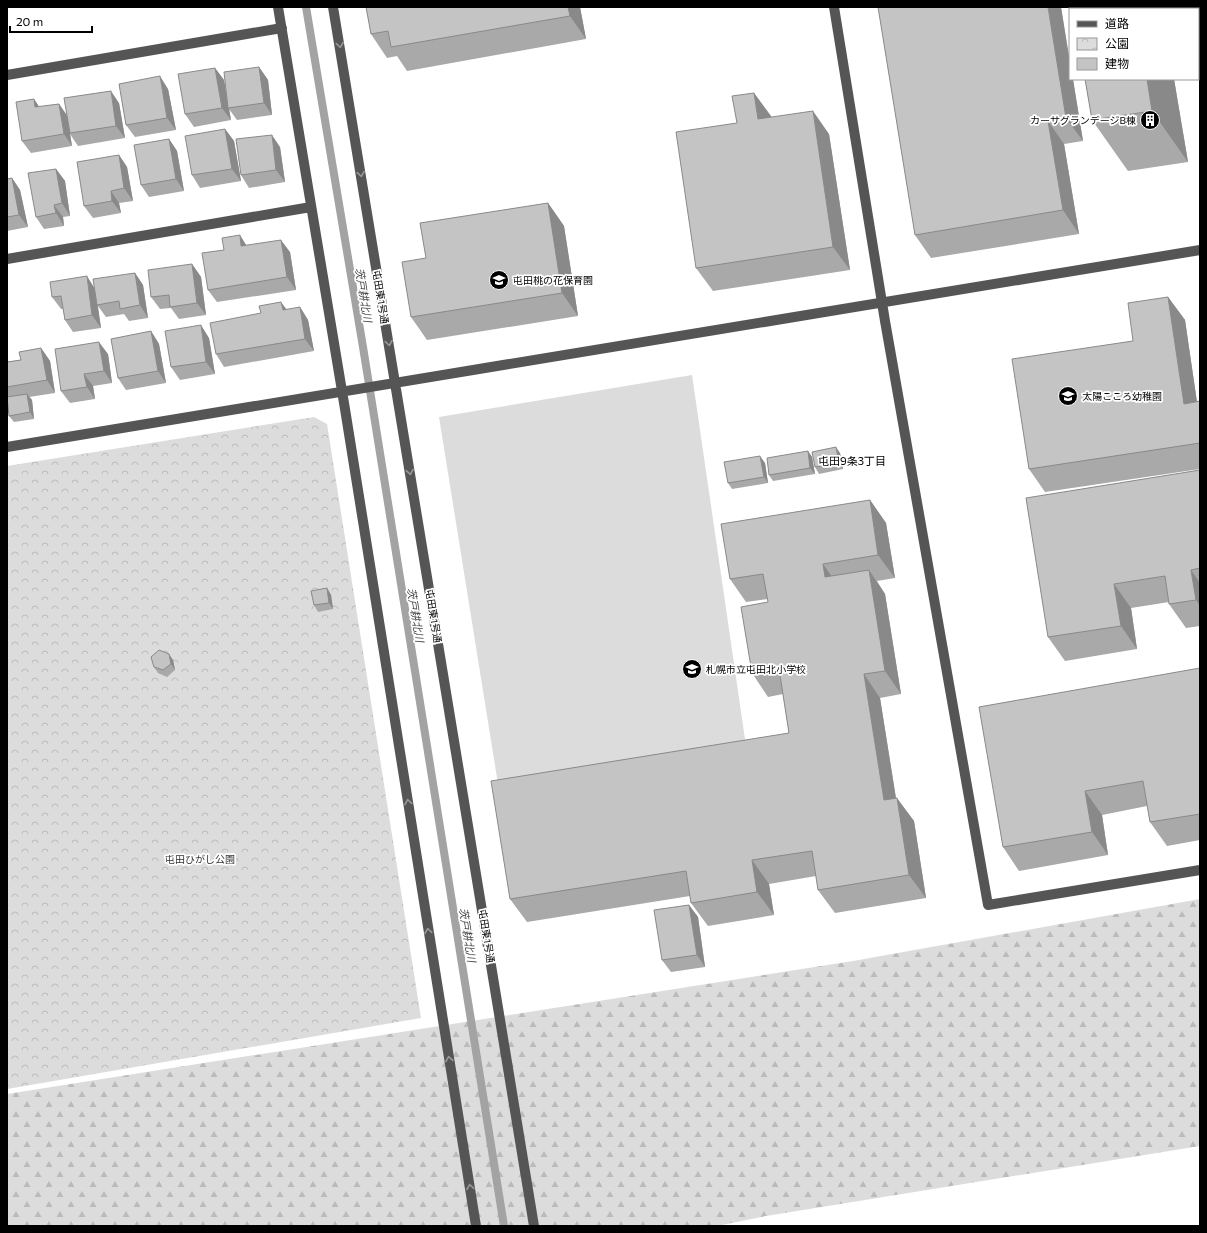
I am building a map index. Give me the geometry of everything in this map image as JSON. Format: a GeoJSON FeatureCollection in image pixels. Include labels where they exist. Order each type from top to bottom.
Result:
{"type":"FeatureCollection","features":[{"type":"Feature","properties":{"kind":"street"},"geometry":{"type":"LineString","coordinates":[[278,7],[342,391],[476,1226]]}},
{"type":"Feature","properties":{"kind":"street","name":"屯田東1号通"},"geometry":{"type":"LineString","coordinates":[[333,7],[534,1226]]}},
{"type":"Feature","properties":{"kind":"street"},"geometry":{"type":"LineString","coordinates":[[834,7],[882,302],[988,905],[1200,870]]}},
{"type":"Feature","properties":{"kind":"street"},"geometry":{"type":"LineString","coordinates":[[7,74],[282,28]]}},
{"type":"Feature","properties":{"kind":"street"},"geometry":{"type":"LineString","coordinates":[[7,259],[312,207]]}},
{"type":"Feature","properties":{"kind":"street"},"geometry":{"type":"LineString","coordinates":[[7,447],[1200,250]]}},
{"type":"Feature","properties":{"kind":"green space"},"geometry":{"type":"Polygon","coordinates":[[[692,375],[746,746],[498,784],[439,417],[692,375]]]}},
{"type":"Feature","properties":{"kind":"green space","name":"屯田ひがし公園"},"geometry":{"type":"Polygon","coordinates":[[[314,417],[327,424],[421,1018],[7,1089],[7,466],[314,417]]]}},
{"type":"Feature","properties":{"kind":"green space"},"geometry":{"type":"Polygon","coordinates":[[[1200,899],[1200,1146],[766,1216],[717,1226],[7,1226],[7,1094],[853,961],[1200,899]]]}},
{"type":"Feature","properties":{"kind":"building"},"geometry":{"type":"Polygon","coordinates":[[[366,7],[568,7],[570,16],[391,47],[388,31],[371,34],[366,7]]]}},
{"type":"Feature","properties":{"kind":"building"},"geometry":{"type":"Polygon","coordinates":[[[878,7],[1048,7],[1066,118],[1048,121],[1063,210],[915,235],[878,7]]]}},
{"type":"Feature","properties":{"kind":"building"},"geometry":{"type":"Polygon","coordinates":[[[1135,7],[1136,8],[1074,8],[1135,7]]]}},
{"type":"Feature","properties":{"kind":"building"},"geometry":{"type":"Polygon","coordinates":[[[259,67],[264,103],[228,108],[224,72],[259,67]]]}},
{"type":"Feature","properties":{"kind":"building"},"geometry":{"type":"Polygon","coordinates":[[[215,68],[222,108],[185,114],[178,74],[215,68]]]}},
{"type":"Feature","properties":{"kind":"building"},"geometry":{"type":"Polygon","coordinates":[[[160,76],[167,118],[126,125],[119,84],[160,76]]]}},
{"type":"Feature","properties":{"kind":"building"},"geometry":{"type":"Polygon","coordinates":[[[1085,80],[1147,80],[1152,111],[1092,120],[1085,80]]]}},
{"type":"Feature","properties":{"kind":"building"},"geometry":{"type":"Polygon","coordinates":[[[111,91],[116,126],[70,133],[64,98],[111,91]]]}},
{"type":"Feature","properties":{"kind":"building"},"geometry":{"type":"Polygon","coordinates":[[[754,93],[758,119],[813,111],[833,247],[696,268],[676,132],[737,123],[732,96],[754,93]]]}},
{"type":"Feature","properties":{"kind":"building"},"geometry":{"type":"Polygon","coordinates":[[[34,99],[35,107],[59,104],[64,134],[22,141],[16,102],[34,99]]]}},
{"type":"Feature","properties":{"kind":"building"},"geometry":{"type":"Polygon","coordinates":[[[225,129],[232,169],[192,175],[185,136],[225,129]]]}},
{"type":"Feature","properties":{"kind":"building"},"geometry":{"type":"Polygon","coordinates":[[[272,135],[276,170],[241,175],[236,139],[272,135]]]}},
{"type":"Feature","properties":{"kind":"building"},"geometry":{"type":"Polygon","coordinates":[[[169,139],[176,179],[141,185],[134,145],[169,139]]]}},
{"type":"Feature","properties":{"kind":"building"},"geometry":{"type":"Polygon","coordinates":[[[119,155],[124,188],[111,191],[112,201],[84,206],[77,162],[119,155]]]}},
{"type":"Feature","properties":{"kind":"building"},"geometry":{"type":"Polygon","coordinates":[[[56,169],[62,203],[54,205],[56,213],[36,217],[28,173],[56,169]]]}},
{"type":"Feature","properties":{"kind":"building"},"geometry":{"type":"Polygon","coordinates":[[[12,178],[19,215],[7,217],[7,179],[12,178]]]}},
{"type":"Feature","properties":{"kind":"building"},"geometry":{"type":"Polygon","coordinates":[[[548,203],[562,293],[411,317],[402,262],[426,258],[420,223],[548,203]]]}},
{"type":"Feature","properties":{"kind":"building"},"geometry":{"type":"Polygon","coordinates":[[[240,235],[241,246],[281,240],[287,277],[208,290],[202,253],[224,250],[222,238],[240,235]]]}},
{"type":"Feature","properties":{"kind":"building"},"geometry":{"type":"Polygon","coordinates":[[[192,264],[197,303],[170,307],[169,295],[151,297],[148,270],[192,264]]]}},
{"type":"Feature","properties":{"kind":"building"},"geometry":{"type":"Polygon","coordinates":[[[135,273],[140,305],[120,309],[119,301],[97,305],[93,279],[135,273]]]}},
{"type":"Feature","properties":{"kind":"building"},"geometry":{"type":"Polygon","coordinates":[[[87,276],[92,315],[65,320],[61,296],[52,297],[50,282],[87,276]]]}},
{"type":"Feature","properties":{"kind":"building"},"geometry":{"type":"Polygon","coordinates":[[[1168,297],[1184,404],[1200,401],[1200,443],[1029,469],[1012,359],[1133,341],[1128,303],[1168,297]]]}},
{"type":"Feature","properties":{"kind":"building"},"geometry":{"type":"Polygon","coordinates":[[[281,302],[283,310],[300,307],[305,339],[216,354],[210,323],[261,313],[259,306],[281,302]]]}},
{"type":"Feature","properties":{"kind":"building"},"geometry":{"type":"Polygon","coordinates":[[[201,325],[206,362],[171,367],[165,331],[201,325]]]}},
{"type":"Feature","properties":{"kind":"building"},"geometry":{"type":"Polygon","coordinates":[[[151,331],[158,371],[118,378],[111,339],[151,331]]]}},
{"type":"Feature","properties":{"kind":"building"},"geometry":{"type":"Polygon","coordinates":[[[99,342],[104,371],[84,374],[87,387],[61,391],[55,349],[99,342]]]}},
{"type":"Feature","properties":{"kind":"building"},"geometry":{"type":"Polygon","coordinates":[[[41,348],[47,380],[7,387],[7,362],[21,360],[19,352],[41,348]]]}},
{"type":"Feature","properties":{"kind":"building"},"geometry":{"type":"Polygon","coordinates":[[[27,394],[30,412],[9,416],[7,397],[27,394]]]}},
{"type":"Feature","properties":{"kind":"building"},"geometry":{"type":"Polygon","coordinates":[[[836,447],[839,463],[815,467],[812,452],[836,447]]]}},
{"type":"Feature","properties":{"kind":"building"},"geometry":{"type":"Polygon","coordinates":[[[808,451],[810,468],[769,475],[767,458],[808,451]]]}},
{"type":"Feature","properties":{"kind":"building"},"geometry":{"type":"Polygon","coordinates":[[[760,456],[764,477],[728,483],[724,462],[760,456]]]}},
{"type":"Feature","properties":{"kind":"building"},"geometry":{"type":"Polygon","coordinates":[[[1200,470],[1200,568],[1191,570],[1196,600],[1169,604],[1165,576],[1114,584],[1121,626],[1048,637],[1026,498],[1200,470]]]}},
{"type":"Feature","properties":{"kind":"building"},"geometry":{"type":"Polygon","coordinates":[[[870,500],[878,555],[823,564],[825,577],[869,570],[885,671],[864,674],[884,800],[897,798],[909,875],[818,890],[812,851],[752,860],[757,892],[691,903],[686,871],[510,899],[491,781],[789,733],[779,669],[752,673],[741,607],[768,602],[763,574],[730,579],[721,524],[870,500]]]}},
{"type":"Feature","properties":{"kind":"building"},"geometry":{"type":"Polygon","coordinates":[[[327,588],[329,603],[314,605],[311,591],[327,588]]]}},
{"type":"Feature","properties":{"kind":"building"},"geometry":{"type":"Polygon","coordinates":[[[159,650],[169,654],[171,664],[163,670],[154,667],[151,657],[159,650]]]}},
{"type":"Feature","properties":{"kind":"building"},"geometry":{"type":"Polygon","coordinates":[[[1200,668],[1200,814],[1150,822],[1143,781],[1085,791],[1092,832],[1003,847],[979,707],[1200,668]]]}},
{"type":"Feature","properties":{"kind":"building"},"geometry":{"type":"Polygon","coordinates":[[[689,905],[697,955],[662,960],[654,910],[689,905]]]}},
{"type":"Feature","properties":{"kind":"waterway","name":"茨戸耕北川"},"geometry":{"type":"LineString","coordinates":[[306,7],[363,347],[504,1226]]}},
{"type":"Feature","properties":{"kind":"place","name":"カーサグランデージB棟"},"geometry":{"type":"Point","coordinates":[1150,120]}},
{"type":"Feature","properties":{"kind":"place","name":"屯田桃の花保育園"},"geometry":{"type":"Point","coordinates":[499,280]}},
{"type":"Feature","properties":{"kind":"place","name":"太陽こころ幼稚園"},"geometry":{"type":"Point","coordinates":[1068,396]}},
{"type":"Feature","properties":{"kind":"place","name":"札幌市立屯田北小学校"},"geometry":{"type":"Point","coordinates":[692,669]}},
{"type":"Feature","properties":{"kind":"district","name":"屯田9条3丁目"},"geometry":{"type":"Point","coordinates":[852,460]}}]}
